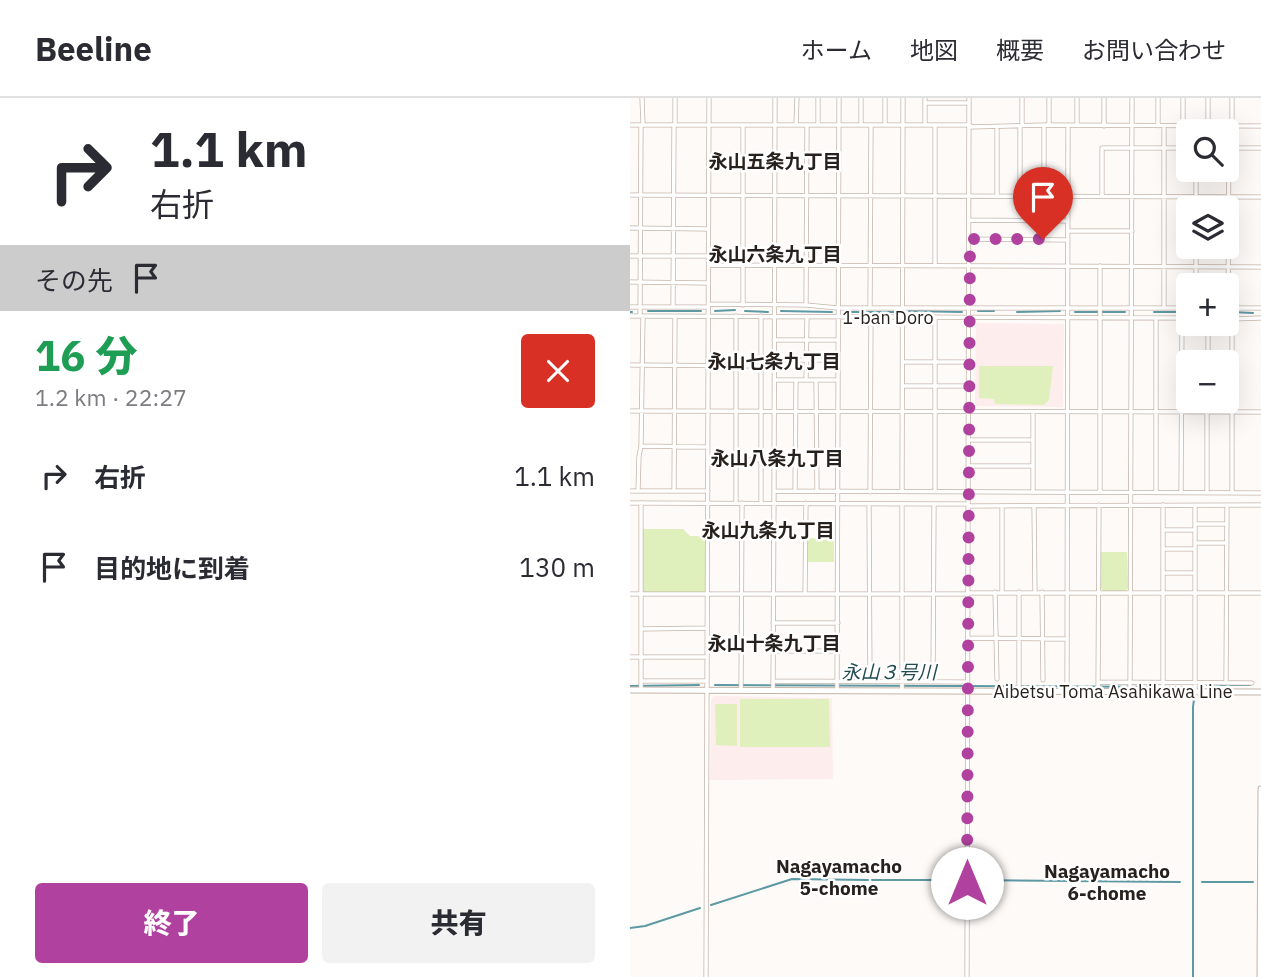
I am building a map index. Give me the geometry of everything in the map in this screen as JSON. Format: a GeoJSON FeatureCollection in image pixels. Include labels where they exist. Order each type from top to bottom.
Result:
{"type":"FeatureCollection","features":[{"type":"Feature","properties":{"kind":"main road","name":"Aibetsu Toma Asahikawa Line"},"geometry":{"type":"LineString","coordinates":[[630,690],[641,685],[706,691],[773,686],[902,686],[968,691],[1163,687],[1195,692],[1261,692]]}},
{"type":"Feature","properties":{"kind":"main road"},"geometry":{"type":"LineString","coordinates":[[1260,977],[1261,789]]}},
{"type":"Feature","properties":{"kind":"street"},"geometry":{"type":"LineString","coordinates":[[638,491],[642,410],[642,98]]}},
{"type":"Feature","properties":{"kind":"street"},"geometry":{"type":"LineString","coordinates":[[673,307],[675,98]]}},
{"type":"Feature","properties":{"kind":"street"},"geometry":{"type":"LineString","coordinates":[[706,977],[709,98]]}},
{"type":"Feature","properties":{"kind":"street"},"geometry":{"type":"LineString","coordinates":[[775,98],[773,686],[837,686],[870,681],[902,686],[967,682]]}},
{"type":"Feature","properties":{"kind":"street"},"geometry":{"type":"LineString","coordinates":[[796,125],[797,98]]}},
{"type":"Feature","properties":{"kind":"street"},"geometry":{"type":"LineString","coordinates":[[818,98],[818,125]]}},
{"type":"Feature","properties":{"kind":"street"},"geometry":{"type":"LineString","coordinates":[[837,686],[839,98]]}},
{"type":"Feature","properties":{"kind":"street"},"geometry":{"type":"LineString","coordinates":[[861,98],[861,125]]}},
{"type":"Feature","properties":{"kind":"street"},"geometry":{"type":"LineString","coordinates":[[885,98],[885,125]]}},
{"type":"Feature","properties":{"kind":"street"},"geometry":{"type":"LineString","coordinates":[[902,492],[903,98]]}},
{"type":"Feature","properties":{"kind":"street"},"geometry":{"type":"LineString","coordinates":[[1020,196],[1023,98]]}},
{"type":"Feature","properties":{"kind":"street"},"geometry":{"type":"LineString","coordinates":[[1044,196],[1049,98]]}},
{"type":"Feature","properties":{"kind":"street"},"geometry":{"type":"LineString","coordinates":[[1077,98],[1077,125]]}},
{"type":"Feature","properties":{"kind":"street"},"geometry":{"type":"LineString","coordinates":[[1104,98],[1104,125]]}},
{"type":"Feature","properties":{"kind":"street"},"geometry":{"type":"LineString","coordinates":[[1131,687],[1132,98]]}},
{"type":"Feature","properties":{"kind":"street"},"geometry":{"type":"LineString","coordinates":[[1158,98],[1158,126]]}},
{"type":"Feature","properties":{"kind":"street"},"geometry":{"type":"LineString","coordinates":[[1183,98],[1183,119]]}},
{"type":"Feature","properties":{"kind":"street"},"geometry":{"type":"LineString","coordinates":[[1208,98],[1208,119]]}},
{"type":"Feature","properties":{"kind":"street"},"geometry":{"type":"LineString","coordinates":[[1230,119],[1232,98]]}},
{"type":"Feature","properties":{"kind":"street"},"geometry":{"type":"LineString","coordinates":[[925,125],[925,100],[969,100],[967,977]]}},
{"type":"Feature","properties":{"kind":"street"},"geometry":{"type":"LineString","coordinates":[[630,124],[1176,126]]}},
{"type":"Feature","properties":{"kind":"street"},"geometry":{"type":"LineString","coordinates":[[743,124],[743,305]]}},
{"type":"Feature","properties":{"kind":"street"},"geometry":{"type":"LineString","coordinates":[[806,305],[807,125]]}},
{"type":"Feature","properties":{"kind":"street"},"geometry":{"type":"LineString","coordinates":[[870,308],[872,125]]}},
{"type":"Feature","properties":{"kind":"street"},"geometry":{"type":"LineString","coordinates":[[935,125],[935,266]]}},
{"type":"Feature","properties":{"kind":"street"},"geometry":{"type":"LineString","coordinates":[[1067,688],[1068,125]]}},
{"type":"Feature","properties":{"kind":"street"},"geometry":{"type":"LineString","coordinates":[[1164,126],[1164,308]]}},
{"type":"Feature","properties":{"kind":"street"},"geometry":{"type":"LineString","coordinates":[[1239,126],[1261,126]]}},
{"type":"Feature","properties":{"kind":"street"},"geometry":{"type":"LineString","coordinates":[[996,127],[997,196]]}},
{"type":"Feature","properties":{"kind":"street"},"geometry":{"type":"LineString","coordinates":[[1102,196],[1102,148],[1176,148]]}},
{"type":"Feature","properties":{"kind":"street"},"geometry":{"type":"LineString","coordinates":[[1239,148],[1261,148]]}},
{"type":"Feature","properties":{"kind":"street"},"geometry":{"type":"LineString","coordinates":[[630,195],[1176,197]]}},
{"type":"Feature","properties":{"kind":"street"},"geometry":{"type":"LineString","coordinates":[[1239,197],[1261,197]]}},
{"type":"Feature","properties":{"kind":"street"},"geometry":{"type":"LineString","coordinates":[[970,220],[1068,221]]}},
{"type":"Feature","properties":{"kind":"street"},"geometry":{"type":"LineString","coordinates":[[630,228],[709,229]]}},
{"type":"Feature","properties":{"kind":"street"},"geometry":{"type":"LineString","coordinates":[[1068,231],[1132,231]]}},
{"type":"Feature","properties":{"kind":"street"},"geometry":{"type":"LineString","coordinates":[[970,239],[1068,240]]}},
{"type":"Feature","properties":{"kind":"street"},"geometry":{"type":"LineString","coordinates":[[630,256],[709,256]]}},
{"type":"Feature","properties":{"kind":"street"},"geometry":{"type":"LineString","coordinates":[[1196,259],[1196,273]]}},
{"type":"Feature","properties":{"kind":"street"},"geometry":{"type":"LineString","coordinates":[[1228,259],[1228,273]]}},
{"type":"Feature","properties":{"kind":"street"},"geometry":{"type":"LineString","coordinates":[[709,265],[1261,267]]}},
{"type":"Feature","properties":{"kind":"street"},"geometry":{"type":"LineString","coordinates":[[1100,266],[1100,492]]}},
{"type":"Feature","properties":{"kind":"street"},"geometry":{"type":"LineString","coordinates":[[630,282],[709,283]]}},
{"type":"Feature","properties":{"kind":"street"},"geometry":{"type":"LineString","coordinates":[[630,307],[806,305],[838,308],[1067,308],[1099,312],[1132,308],[1176,308]]}},
{"type":"Feature","properties":{"kind":"street"},"geometry":{"type":"LineString","coordinates":[[1239,308],[1261,307]]}},
{"type":"Feature","properties":{"kind":"street"},"geometry":{"type":"LineString","coordinates":[[1148,318],[1149,308]]}},
{"type":"Feature","properties":{"kind":"street","name":"1-ban Doro"},"geometry":{"type":"LineString","coordinates":[[630,316],[1068,318],[1099,312],[1132,318],[1176,318]]}},
{"type":"Feature","properties":{"kind":"street"},"geometry":{"type":"LineString","coordinates":[[736,316],[736,503]]}},
{"type":"Feature","properties":{"kind":"street"},"geometry":{"type":"LineString","coordinates":[[761,316],[761,503]]}},
{"type":"Feature","properties":{"kind":"street"},"geometry":{"type":"LineString","coordinates":[[870,492],[871,316]]}},
{"type":"Feature","properties":{"kind":"street"},"geometry":{"type":"LineString","coordinates":[[674,491],[675,317]]}},
{"type":"Feature","properties":{"kind":"street"},"geometry":{"type":"LineString","coordinates":[[806,380],[807,317]]}},
{"type":"Feature","properties":{"kind":"street"},"geometry":{"type":"LineString","coordinates":[[935,317],[935,491]]}},
{"type":"Feature","properties":{"kind":"street"},"geometry":{"type":"LineString","coordinates":[[1156,318],[1156,492]]}},
{"type":"Feature","properties":{"kind":"street"},"geometry":{"type":"LineString","coordinates":[[1239,319],[1261,318]]}},
{"type":"Feature","properties":{"kind":"street"},"geometry":{"type":"LineString","coordinates":[[775,340],[838,340]]}},
{"type":"Feature","properties":{"kind":"street"},"geometry":{"type":"LineString","coordinates":[[774,360],[838,360]]}},
{"type":"Feature","properties":{"kind":"street"},"geometry":{"type":"LineString","coordinates":[[903,362],[969,362]]}},
{"type":"Feature","properties":{"kind":"street"},"geometry":{"type":"LineString","coordinates":[[630,365],[774,366]]}},
{"type":"Feature","properties":{"kind":"street"},"geometry":{"type":"LineString","coordinates":[[774,380],[838,380]]}},
{"type":"Feature","properties":{"kind":"street"},"geometry":{"type":"LineString","coordinates":[[795,491],[796,380]]}},
{"type":"Feature","properties":{"kind":"street"},"geometry":{"type":"LineString","coordinates":[[816,380],[817,491]]}},
{"type":"Feature","properties":{"kind":"street"},"geometry":{"type":"LineString","coordinates":[[903,386],[969,386]]}},
{"type":"Feature","properties":{"kind":"street"},"geometry":{"type":"LineString","coordinates":[[630,411],[1176,412]]}},
{"type":"Feature","properties":{"kind":"street"},"geometry":{"type":"LineString","coordinates":[[1033,412],[1033,492]]}},
{"type":"Feature","properties":{"kind":"street"},"geometry":{"type":"LineString","coordinates":[[1239,412],[1261,412]]}},
{"type":"Feature","properties":{"kind":"street"},"geometry":{"type":"LineString","coordinates":[[1181,413],[1181,492]]}},
{"type":"Feature","properties":{"kind":"street"},"geometry":{"type":"LineString","coordinates":[[1207,493],[1208,413]]}},
{"type":"Feature","properties":{"kind":"street"},"geometry":{"type":"LineString","coordinates":[[1232,413],[1232,493]]}},
{"type":"Feature","properties":{"kind":"street"},"geometry":{"type":"LineString","coordinates":[[968,440],[1033,440]]}},
{"type":"Feature","properties":{"kind":"street"},"geometry":{"type":"LineString","coordinates":[[641,446],[708,447]]}},
{"type":"Feature","properties":{"kind":"street"},"geometry":{"type":"LineString","coordinates":[[708,460],[774,460]]}},
{"type":"Feature","properties":{"kind":"street"},"geometry":{"type":"LineString","coordinates":[[968,466],[1033,466]]}},
{"type":"Feature","properties":{"kind":"street"},"geometry":{"type":"LineString","coordinates":[[630,491],[708,491]]}},
{"type":"Feature","properties":{"kind":"street"},"geometry":{"type":"LineString","coordinates":[[774,491],[1261,493]]}},
{"type":"Feature","properties":{"kind":"street"},"geometry":{"type":"LineString","coordinates":[[630,503],[1261,505]]}},
{"type":"Feature","properties":{"kind":"street"},"geometry":{"type":"LineString","coordinates":[[642,503],[641,685],[707,681]]}},
{"type":"Feature","properties":{"kind":"street"},"geometry":{"type":"LineString","coordinates":[[741,687],[742,503]]}},
{"type":"Feature","properties":{"kind":"street"},"geometry":{"type":"LineString","coordinates":[[805,594],[806,503]]}},
{"type":"Feature","properties":{"kind":"street"},"geometry":{"type":"LineString","coordinates":[[869,503],[870,681]]}},
{"type":"Feature","properties":{"kind":"street"},"geometry":{"type":"LineString","coordinates":[[902,504],[902,686]]}},
{"type":"Feature","properties":{"kind":"street"},"geometry":{"type":"LineString","coordinates":[[933,682],[934,504]]}},
{"type":"Feature","properties":{"kind":"street"},"geometry":{"type":"LineString","coordinates":[[1098,687],[1099,505]]}},
{"type":"Feature","properties":{"kind":"street"},"geometry":{"type":"LineString","coordinates":[[1163,505],[1163,687],[1195,683],[1252,683]]}},
{"type":"Feature","properties":{"kind":"street"},"geometry":{"type":"LineString","coordinates":[[1195,505],[1195,692]]}},
{"type":"Feature","properties":{"kind":"street"},"geometry":{"type":"LineString","coordinates":[[1226,682],[1227,505]]}},
{"type":"Feature","properties":{"kind":"street"},"geometry":{"type":"LineString","coordinates":[[1002,506],[1002,592]]}},
{"type":"Feature","properties":{"kind":"street"},"geometry":{"type":"LineString","coordinates":[[1034,506],[1035,592]]}},
{"type":"Feature","properties":{"kind":"street"},"geometry":{"type":"LineString","coordinates":[[1163,530],[1227,524]]}},
{"type":"Feature","properties":{"kind":"street"},"geometry":{"type":"LineString","coordinates":[[1195,543],[1227,543]]}},
{"type":"Feature","properties":{"kind":"street"},"geometry":{"type":"LineString","coordinates":[[1163,549],[1195,549]]}},
{"type":"Feature","properties":{"kind":"street"},"geometry":{"type":"LineString","coordinates":[[1163,573],[1195,573]]}},
{"type":"Feature","properties":{"kind":"street"},"geometry":{"type":"LineString","coordinates":[[995,592],[997,679]]}},
{"type":"Feature","properties":{"kind":"street"},"geometry":{"type":"LineString","coordinates":[[1018,592],[1019,688]]}},
{"type":"Feature","properties":{"kind":"street"},"geometry":{"type":"LineString","coordinates":[[1042,592],[1043,680]]}},
{"type":"Feature","properties":{"kind":"street"},"geometry":{"type":"LineString","coordinates":[[630,594],[1261,593]]}},
{"type":"Feature","properties":{"kind":"street"},"geometry":{"type":"LineString","coordinates":[[773,623],[838,623]]}},
{"type":"Feature","properties":{"kind":"street"},"geometry":{"type":"LineString","coordinates":[[641,629],[707,628]]}},
{"type":"Feature","properties":{"kind":"street"},"geometry":{"type":"LineString","coordinates":[[968,638],[1066,639]]}},
{"type":"Feature","properties":{"kind":"street"},"geometry":{"type":"LineString","coordinates":[[774,651],[838,651]]}},
{"type":"Feature","properties":{"kind":"street"},"geometry":{"type":"LineString","coordinates":[[630,657],[707,657]]}},
{"type":"Feature","properties":{"kind":"shaded area"},"geometry":{"type":"Polygon","coordinates":[[[976,323],[1064,324],[1063,407],[975,406],[976,323]]]}},
{"type":"Feature","properties":{"kind":"shaded area"},"geometry":{"type":"Polygon","coordinates":[[[714,696],[832,698],[833,779],[710,780],[711,699],[714,696]]]}},
{"type":"Feature","properties":{"kind":"green space"},"geometry":{"type":"Polygon","coordinates":[[[979,366],[1053,366],[1049,400],[1044,405],[995,404],[994,399],[979,398],[979,366]]]}},
{"type":"Feature","properties":{"kind":"green space"},"geometry":{"type":"Polygon","coordinates":[[[641,529],[683,529],[690,536],[707,536],[707,594],[641,594],[641,529]]]}},
{"type":"Feature","properties":{"kind":"green space"},"geometry":{"type":"Polygon","coordinates":[[[808,538],[834,539],[834,562],[808,562],[808,538]]]}},
{"type":"Feature","properties":{"kind":"green space"},"geometry":{"type":"Polygon","coordinates":[[[1101,552],[1127,552],[1128,588],[1125,591],[1103,591],[1101,588],[1101,552]]]}},
{"type":"Feature","properties":{"kind":"green space"},"geometry":{"type":"Polygon","coordinates":[[[740,699],[829,699],[830,747],[740,747],[740,699]]]}},
{"type":"Feature","properties":{"kind":"green space"},"geometry":{"type":"Polygon","coordinates":[[[715,704],[737,704],[737,746],[716,745],[715,704]]]}},
{"type":"Feature","properties":{"kind":"waterway"},"geometry":{"type":"LineString","coordinates":[[715,311],[735,310]]}},
{"type":"Feature","properties":{"kind":"waterway"},"geometry":{"type":"LineString","coordinates":[[648,311],[701,311]]}},
{"type":"Feature","properties":{"kind":"waterway"},"geometry":{"type":"LineString","coordinates":[[745,311],[768,312]]}},
{"type":"Feature","properties":{"kind":"waterway"},"geometry":{"type":"LineString","coordinates":[[781,311],[832,312]]}},
{"type":"Feature","properties":{"kind":"waterway"},"geometry":{"type":"LineString","coordinates":[[909,311],[962,312]]}},
{"type":"Feature","properties":{"kind":"waterway"},"geometry":{"type":"LineString","coordinates":[[978,311],[994,311]]}},
{"type":"Feature","properties":{"kind":"waterway"},"geometry":{"type":"LineString","coordinates":[[1017,312],[1060,311]]}},
{"type":"Feature","properties":{"kind":"waterway"},"geometry":{"type":"LineString","coordinates":[[846,312],[897,312]]}},
{"type":"Feature","properties":{"kind":"waterway"},"geometry":{"type":"LineString","coordinates":[[1075,312],[1125,312]]}},
{"type":"Feature","properties":{"kind":"waterway"},"geometry":{"type":"LineString","coordinates":[[1154,312],[1176,312]]}},
{"type":"Feature","properties":{"kind":"waterway"},"geometry":{"type":"LineString","coordinates":[[1239,312],[1253,313]]}},
{"type":"Feature","properties":{"kind":"waterway","name":"永山３号川"},"geometry":{"type":"LineString","coordinates":[[630,686],[699,685]]}},
{"type":"Feature","properties":{"kind":"waterway","name":"永山３号川"},"geometry":{"type":"LineString","coordinates":[[715,685],[1190,687]]}},
{"type":"Feature","properties":{"kind":"waterway","name":"永山３号川"},"geometry":{"type":"LineString","coordinates":[[1207,685],[1250,685]]}},
{"type":"Feature","properties":{"kind":"waterway"},"geometry":{"type":"LineString","coordinates":[[1193,977],[1194,699]]}},
{"type":"Feature","properties":{"kind":"waterway"},"geometry":{"type":"LineString","coordinates":[[711,905],[792,879],[868,880]]}},
{"type":"Feature","properties":{"kind":"waterway"},"geometry":{"type":"LineString","coordinates":[[872,880],[960,880]]}},
{"type":"Feature","properties":{"kind":"waterway"},"geometry":{"type":"LineString","coordinates":[[970,880],[1180,882]]}},
{"type":"Feature","properties":{"kind":"waterway"},"geometry":{"type":"LineString","coordinates":[[1202,882],[1253,882]]}},
{"type":"Feature","properties":{"kind":"waterway"},"geometry":{"type":"LineString","coordinates":[[630,928],[645,926],[700,908]]}},
{"type":"Feature","properties":{"kind":"district","name":"永山五条九丁目"},"geometry":{"type":"Point","coordinates":[775,161]}},
{"type":"Feature","properties":{"kind":"district","name":"永山六条九丁目"},"geometry":{"type":"Point","coordinates":[775,254]}},
{"type":"Feature","properties":{"kind":"district","name":"永山七条九丁目"},"geometry":{"type":"Point","coordinates":[774,361]}},
{"type":"Feature","properties":{"kind":"district","name":"永山八条九丁目"},"geometry":{"type":"Point","coordinates":[777,458]}},
{"type":"Feature","properties":{"kind":"district","name":"永山九条九丁目"},"geometry":{"type":"Point","coordinates":[768,530]}},
{"type":"Feature","properties":{"kind":"district","name":"永山十条九丁目"},"geometry":{"type":"Point","coordinates":[774,643]}},
{"type":"Feature","properties":{"kind":"district","name":"Nagayamacho 5-chome"},"geometry":{"type":"Point","coordinates":[839,877]}},
{"type":"Feature","properties":{"kind":"district","name":"Nagayamacho 6-chome"},"geometry":{"type":"Point","coordinates":[1107,882]}},
{"type":"Feature","properties":{"kind":"route"},"geometry":{"type":"LineString","coordinates":[[967,883],[970,239],[1043,239]]}}]}
